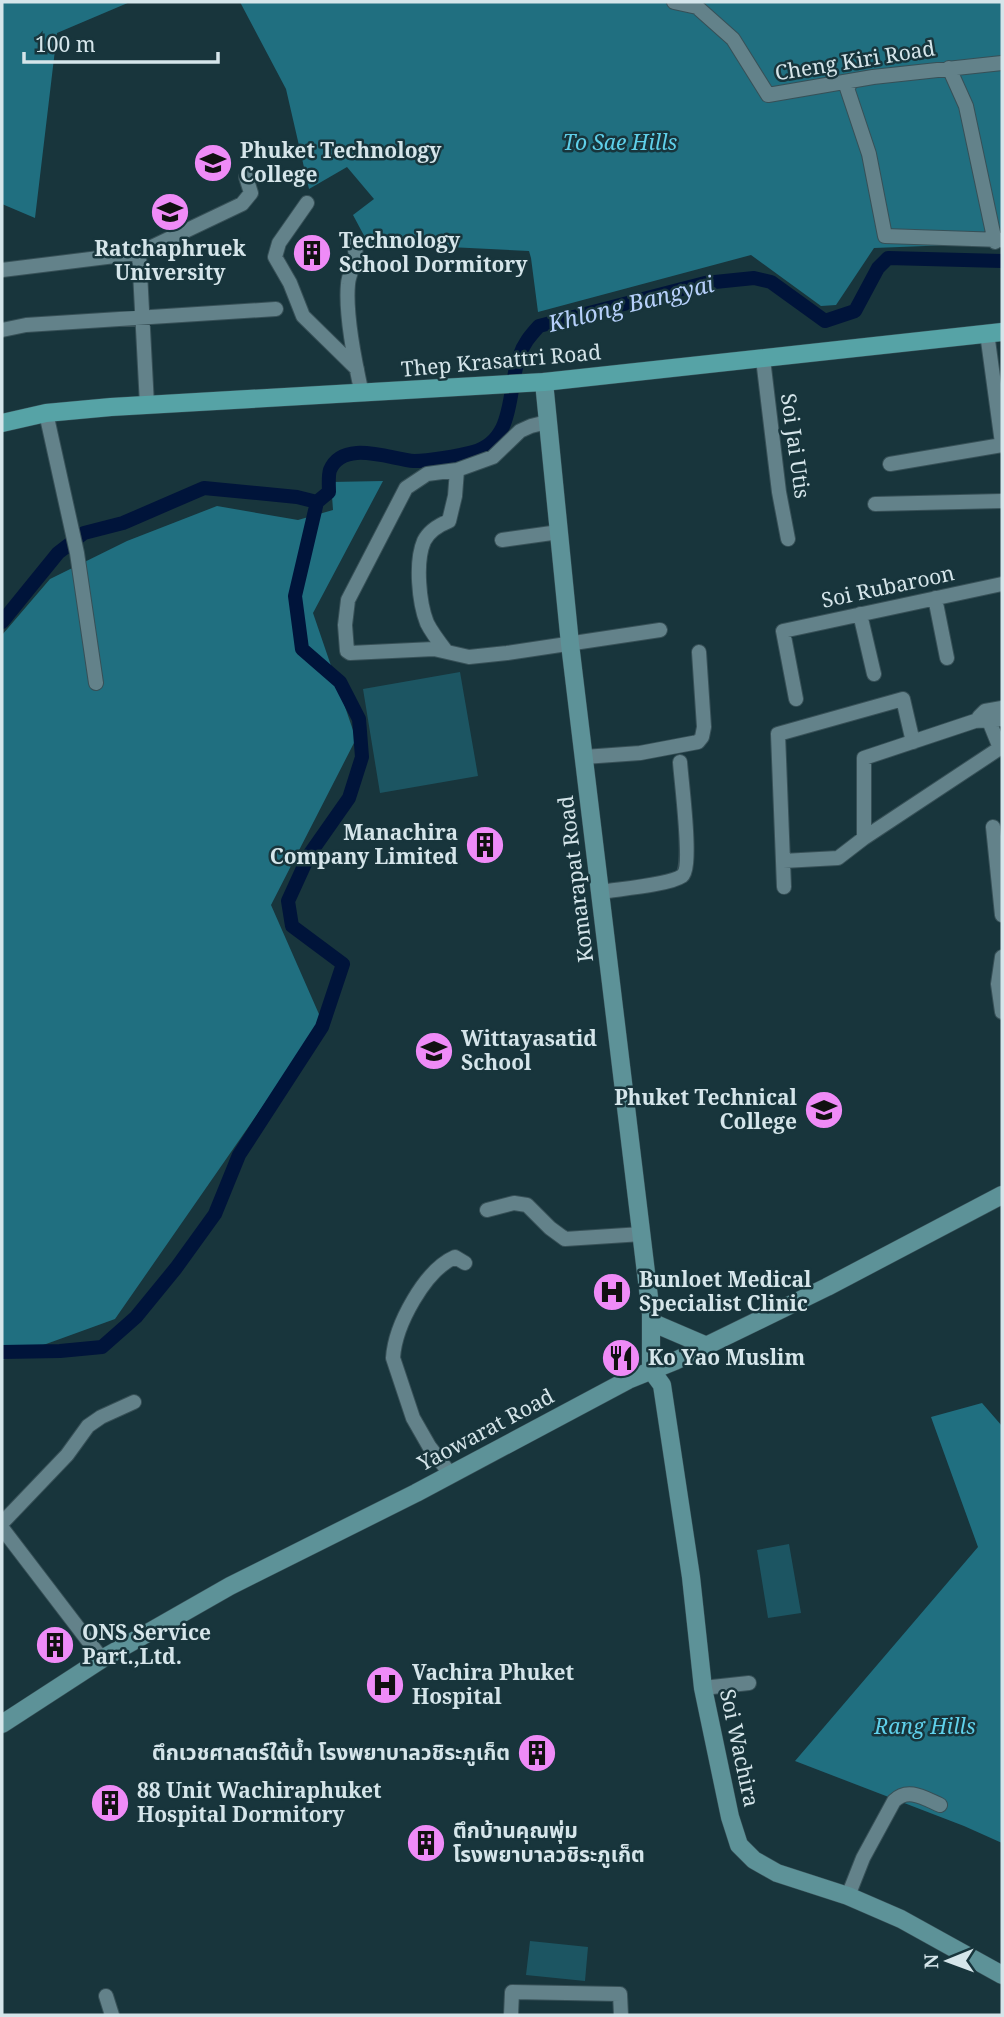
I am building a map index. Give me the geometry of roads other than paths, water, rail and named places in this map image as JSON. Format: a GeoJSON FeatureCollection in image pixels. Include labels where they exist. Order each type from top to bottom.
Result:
{"type":"FeatureCollection","features":[{"type":"Feature","properties":{"kind":"main road","name":"Thep Krasattri Road"},"geometry":{"type":"LineString","coordinates":[[2,423],[46,413],[147,405],[544,382],[995,332]]}},
{"type":"Feature","properties":{"kind":"street","name":"Cheng Kiri Road"},"geometry":{"type":"LineString","coordinates":[[674,2],[697,7],[733,39],[768,95],[873,76],[1002,63]]}},
{"type":"Feature","properties":{"kind":"street"},"geometry":{"type":"LineString","coordinates":[[852,81],[847,88],[869,154],[885,236],[999,241],[966,106],[948,68]]}},
{"type":"Feature","properties":{"kind":"street"},"geometry":{"type":"LineString","coordinates":[[2,270],[139,253],[242,204],[251,193],[246,177]]}},
{"type":"Feature","properties":{"kind":"street"},"geometry":{"type":"LineString","coordinates":[[307,202],[279,243],[275,257],[290,283],[303,316],[356,369]]}},
{"type":"Feature","properties":{"kind":"street"},"geometry":{"type":"LineString","coordinates":[[351,242],[355,247],[356,259],[348,282],[348,295],[356,369],[362,394]]}},
{"type":"Feature","properties":{"kind":"street"},"geometry":{"type":"LineString","coordinates":[[139,253],[147,405]]}},
{"type":"Feature","properties":{"kind":"street"},"geometry":{"type":"LineString","coordinates":[[2,330],[26,325],[276,309]]}},
{"type":"Feature","properties":{"kind":"street"},"geometry":{"type":"LineString","coordinates":[[890,464],[1002,444],[995,332]]}},
{"type":"Feature","properties":{"kind":"street","name":"Soi Jai Utis"},"geometry":{"type":"LineString","coordinates":[[763,359],[779,492],[788,539]]}},
{"type":"Feature","properties":{"kind":"street","name":"Komarapat Road"},"geometry":{"type":"LineString","coordinates":[[544,382],[570,644],[642,1234],[651,1322],[651,1370]]}},
{"type":"Feature","properties":{"kind":"street"},"geometry":{"type":"LineString","coordinates":[[46,413],[75,546],[96,684]]}},
{"type":"Feature","properties":{"kind":"street"},"geometry":{"type":"LineString","coordinates":[[547,422],[520,431],[493,457],[457,470],[427,474],[405,488],[348,600],[345,625],[347,651],[427,649],[468,657],[660,631]]}},
{"type":"Feature","properties":{"kind":"street"},"geometry":{"type":"LineString","coordinates":[[446,651],[428,626],[424,614],[420,584],[421,552],[425,539],[437,526],[449,522],[457,470]]}},
{"type":"Feature","properties":{"kind":"street"},"geometry":{"type":"LineString","coordinates":[[875,503],[1002,501]]}},
{"type":"Feature","properties":{"kind":"street"},"geometry":{"type":"LineString","coordinates":[[502,540],[559,531]]}},
{"type":"Feature","properties":{"kind":"street","name":"Soi Rubaroon"},"geometry":{"type":"LineString","coordinates":[[796,699],[783,631],[1002,584]]}},
{"type":"Feature","properties":{"kind":"street"},"geometry":{"type":"LineString","coordinates":[[935,598],[947,658]]}},
{"type":"Feature","properties":{"kind":"street"},"geometry":{"type":"LineString","coordinates":[[860,614],[874,674]]}},
{"type":"Feature","properties":{"kind":"street"},"geometry":{"type":"LineString","coordinates":[[584,757],[640,753],[698,742],[705,727],[699,652]]}},
{"type":"Feature","properties":{"kind":"street"},"geometry":{"type":"LineString","coordinates":[[784,887],[778,734],[903,699],[913,742]]}},
{"type":"Feature","properties":{"kind":"street"},"geometry":{"type":"LineString","coordinates":[[864,838],[864,758],[988,718],[1002,708]]}},
{"type":"Feature","properties":{"kind":"street"},"geometry":{"type":"LineString","coordinates":[[783,861],[838,858],[1000,748],[988,718]]}},
{"type":"Feature","properties":{"kind":"street"},"geometry":{"type":"LineString","coordinates":[[601,892],[671,880],[683,876],[687,870],[680,762]]}},
{"type":"Feature","properties":{"kind":"street"},"geometry":{"type":"LineString","coordinates":[[993,827],[1002,915]]}},
{"type":"Feature","properties":{"kind":"street"},"geometry":{"type":"LineString","coordinates":[[1002,957],[998,984],[1002,1012]]}},
{"type":"Feature","properties":{"kind":"street","name":"Yaowarat Road"},"geometry":{"type":"LineString","coordinates":[[2,1724],[102,1659],[230,1586],[451,1475],[651,1370],[707,1346],[848,1276],[1002,1195]]}},
{"type":"Feature","properties":{"kind":"street"},"geometry":{"type":"LineString","coordinates":[[487,1210],[514,1203],[527,1205],[565,1239],[642,1234]]}},
{"type":"Feature","properties":{"kind":"street"},"geometry":{"type":"LineString","coordinates":[[451,1475],[429,1446],[413,1418],[393,1358],[397,1335],[419,1291],[444,1262],[455,1257],[465,1263]]}},
{"type":"Feature","properties":{"kind":"street"},"geometry":{"type":"LineString","coordinates":[[651,1322],[707,1346]]}},
{"type":"Feature","properties":{"kind":"street","name":"Soi Wachira"},"geometry":{"type":"LineString","coordinates":[[651,1370],[662,1385],[691,1577],[702,1688],[730,1817],[739,1845],[754,1860],[777,1873],[848,1896],[901,1919],[1002,1975]]}},
{"type":"Feature","properties":{"kind":"street"},"geometry":{"type":"LineString","coordinates":[[102,1659],[2,1526],[67,1455],[88,1426],[134,1402]]}},
{"type":"Feature","properties":{"kind":"street"},"geometry":{"type":"LineString","coordinates":[[702,1688],[749,1683]]}},
{"type":"Feature","properties":{"kind":"street"},"geometry":{"type":"LineString","coordinates":[[848,1896],[863,1858],[894,1801],[901,1794],[911,1793],[940,1805]]}},
{"type":"Feature","properties":{"kind":"street"},"geometry":{"type":"LineString","coordinates":[[511,2015],[512,1992],[620,1994],[621,2015]]}},
{"type":"Feature","properties":{"kind":"street"},"geometry":{"type":"LineString","coordinates":[[106,1996],[113,2015]]}},
{"type":"Feature","properties":{"kind":"waterway","name":"Khlong Bangyai"},"geometry":{"type":"LineString","coordinates":[[2,622],[58,553],[84,533],[123,523],[204,488],[297,497],[317,502],[329,492],[330,470],[336,461],[345,455],[368,453],[420,461],[467,454],[487,446],[497,437],[503,426],[521,352],[539,326],[705,283],[754,278],[771,282],[825,321],[855,311],[878,268],[888,258],[1002,261]]}},
{"type":"Feature","properties":{"kind":"waterway"},"geometry":{"type":"LineString","coordinates":[[2,1352],[102,1347],[136,1317],[215,1214],[239,1155],[322,1027],[343,964],[292,926],[288,901],[309,855],[349,798],[362,757],[359,719],[340,682],[302,649],[295,596],[317,502]]}},
{"type":"Feature","properties":{"kind":"place","name":"Phuket Technology College"},"geometry":{"type":"Point","coordinates":[213,163]}},
{"type":"Feature","properties":{"kind":"place","name":"Ratchaphruek University"},"geometry":{"type":"Point","coordinates":[170,212]}},
{"type":"Feature","properties":{"kind":"place","name":"Technology School Dormitory"},"geometry":{"type":"Point","coordinates":[312,253]}},
{"type":"Feature","properties":{"kind":"place","name":"Manachira Company Limited"},"geometry":{"type":"Point","coordinates":[485,845]}},
{"type":"Feature","properties":{"kind":"place","name":"Wittayasatid School"},"geometry":{"type":"Point","coordinates":[434,1051]}},
{"type":"Feature","properties":{"kind":"place","name":"Phuket Technical College"},"geometry":{"type":"Point","coordinates":[824,1110]}},
{"type":"Feature","properties":{"kind":"place","name":"Bunloet Medical Specialist Clinic"},"geometry":{"type":"Point","coordinates":[612,1292]}},
{"type":"Feature","properties":{"kind":"place","name":"Ko Yao Muslim"},"geometry":{"type":"Point","coordinates":[621,1358]}},
{"type":"Feature","properties":{"kind":"place","name":"ONS Service Part.,Ltd."},"geometry":{"type":"Point","coordinates":[55,1645]}},
{"type":"Feature","properties":{"kind":"place","name":"Vachira Phuket Hospital"},"geometry":{"type":"Point","coordinates":[385,1685]}},
{"type":"Feature","properties":{"kind":"place","name":"ตึกเวชศาสตร์ใต้น้ำ โรงพยาบาลวชิระภูเก็ต"},"geometry":{"type":"Point","coordinates":[537,1753]}},
{"type":"Feature","properties":{"kind":"place","name":"88 Unit Wachiraphuket Hospital Dormitory"},"geometry":{"type":"Point","coordinates":[110,1803]}},
{"type":"Feature","properties":{"kind":"place","name":"ตึกบ้านคุณพุ่ม โรงพยาบาลวชิระภูเก็ต"},"geometry":{"type":"Point","coordinates":[426,1843]}},
{"type":"Feature","properties":{"kind":"park label","name":"To Sae Hills"},"geometry":{"type":"Point","coordinates":[620,143]}},
{"type":"Feature","properties":{"kind":"park label","name":"Rang Hills"},"geometry":{"type":"Point","coordinates":[925,1727]}}]}
